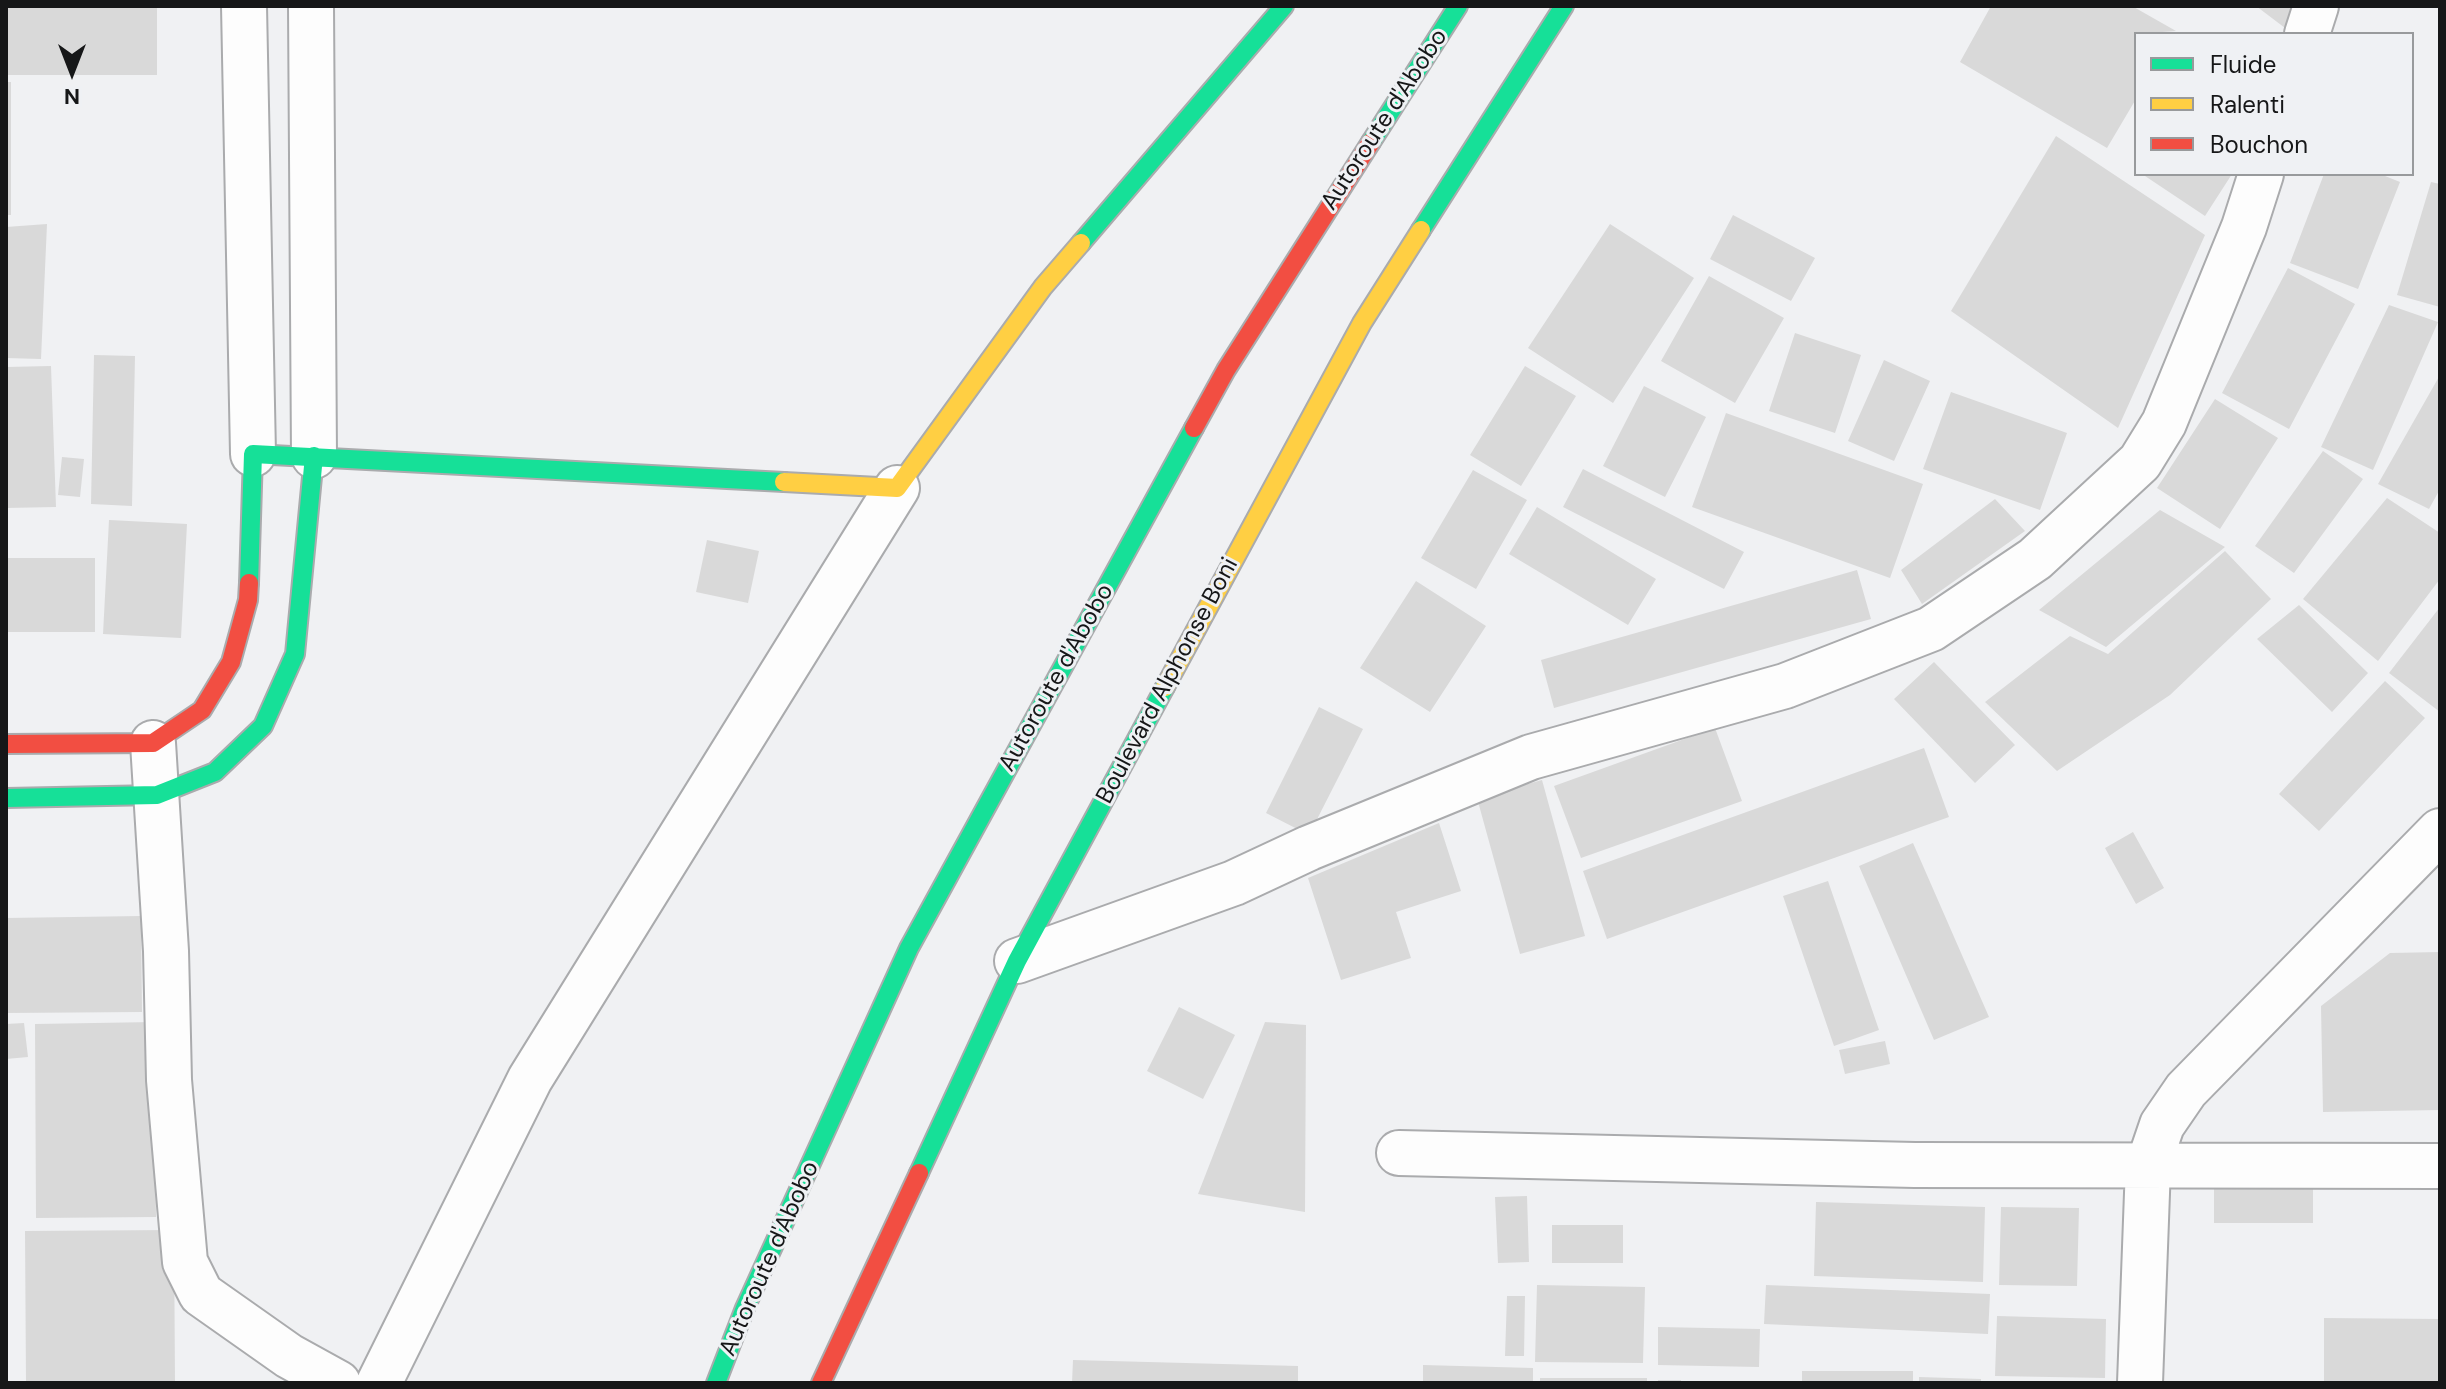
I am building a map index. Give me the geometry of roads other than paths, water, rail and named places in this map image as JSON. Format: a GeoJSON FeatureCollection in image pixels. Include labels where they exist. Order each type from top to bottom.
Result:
{"type":"FeatureCollection","features":[{"type":"Feature","properties":{"kind":"main road"},"geometry":{"type":"LineString","coordinates":[[6,744],[153,743],[202,710],[231,662],[248,600],[253,454],[897,488],[1043,287],[1284,6]]}},
{"type":"Feature","properties":{"kind":"main road","name":"Autoroute d'Abobo"},"geometry":{"type":"LineString","coordinates":[[716,1383],[745,1308],[909,948],[1226,370],[1458,6]]}},
{"type":"Feature","properties":{"kind":"main road","name":"Boulevard Alphonse Boni"},"geometry":{"type":"LineString","coordinates":[[821,1383],[1017,961],[1362,323],[1564,6]]}},
{"type":"Feature","properties":{"kind":"main road"},"geometry":{"type":"LineString","coordinates":[[6,798],[157,795],[215,772],[263,726],[295,654],[314,456]]}},
{"type":"Feature","properties":{"kind":"street"},"geometry":{"type":"LineString","coordinates":[[244,6],[253,454]]}},
{"type":"Feature","properties":{"kind":"street"},"geometry":{"type":"LineString","coordinates":[[311,6],[314,456]]}},
{"type":"Feature","properties":{"kind":"street"},"geometry":{"type":"LineString","coordinates":[[2308,32],[2316,6]]}},
{"type":"Feature","properties":{"kind":"street"},"geometry":{"type":"LineString","coordinates":[[1017,961],[1234,883],[1309,848],[1531,757],[1785,686],[1931,629],[2035,559],[2140,462],[2164,423],[2244,227],[2260,176]]}},
{"type":"Feature","properties":{"kind":"street"},"geometry":{"type":"LineString","coordinates":[[379,1383],[530,1079],[897,488]]}},
{"type":"Feature","properties":{"kind":"street"},"geometry":{"type":"LineString","coordinates":[[153,743],[169,1080],[185,1262],[201,1294],[289,1356],[338,1383]]}},
{"type":"Feature","properties":{"kind":"street"},"geometry":{"type":"LineString","coordinates":[[2140,1383],[2148,1166],[2162,1125],[2186,1090],[2440,831]]}},
{"type":"Feature","properties":{"kind":"street"},"geometry":{"type":"LineString","coordinates":[[1399,1153],[1915,1165],[2440,1166]]}}]}
